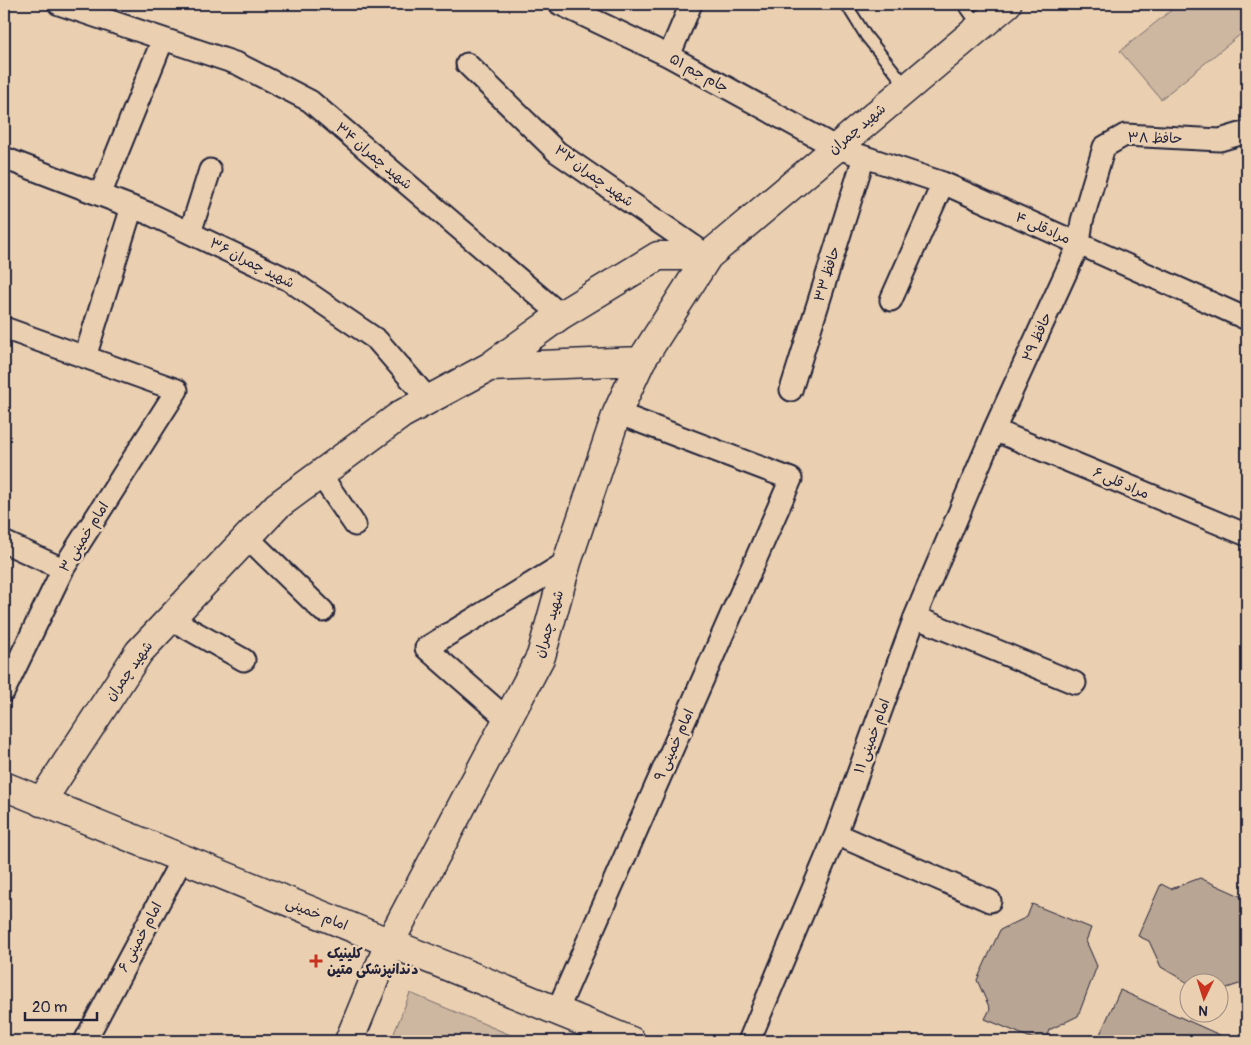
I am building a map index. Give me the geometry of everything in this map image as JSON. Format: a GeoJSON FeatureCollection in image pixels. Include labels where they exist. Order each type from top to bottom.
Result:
{"type":"FeatureCollection","features":[{"type":"Feature","properties":{"kind":"street","name":"شهید چمران ۳۴"},"geometry":{"type":"LineString","coordinates":[[59,4],[238,64],[310,101],[561,315]]}},
{"type":"Feature","properties":{"kind":"street","name":"جام جم ۵۱"},"geometry":{"type":"LineString","coordinates":[[560,4],[669,56],[835,147]]}},
{"type":"Feature","properties":{"kind":"street"},"geometry":{"type":"LineString","coordinates":[[669,56],[690,4]]}},
{"type":"Feature","properties":{"kind":"street","name":"شهید چمران"},"geometry":{"type":"LineString","coordinates":[[349,1041],[389,944],[541,656],[567,562],[617,413],[641,361],[708,256],[835,147],[1007,4]]}},
{"type":"Feature","properties":{"kind":"street"},"geometry":{"type":"LineString","coordinates":[[100,195],[163,39]]}},
{"type":"Feature","properties":{"kind":"street","name":"شهید چمران ۳۲"},"geometry":{"type":"LineString","coordinates":[[467,64],[557,152],[708,256]]}},
{"type":"Feature","properties":{"kind":"street","name":"حافظ ۳۸"},"geometry":{"type":"LineString","coordinates":[[1079,244],[1082,221],[1104,146],[1125,135],[1220,140],[1247,132]]}},
{"type":"Feature","properties":{"kind":"street","name":"مرادقلی ۴"},"geometry":{"type":"LineString","coordinates":[[835,147],[943,183],[1247,319]]}},
{"type":"Feature","properties":{"kind":"street","name":"حافظ ۳۳"},"geometry":{"type":"LineString","coordinates":[[791,390],[864,157]]}},
{"type":"Feature","properties":{"kind":"street","name":"شهید چمران ۳۶"},"geometry":{"type":"LineString","coordinates":[[4,158],[132,207],[289,280],[377,340],[429,400]]}},
{"type":"Feature","properties":{"kind":"street"},"geometry":{"type":"LineString","coordinates":[[190,233],[210,170]]}},
{"type":"Feature","properties":{"kind":"street"},"geometry":{"type":"LineString","coordinates":[[891,300],[943,183]]}},
{"type":"Feature","properties":{"kind":"street"},"geometry":{"type":"LineString","coordinates":[[4,328],[85,357],[132,207]]}},
{"type":"Feature","properties":{"kind":"street","name":"حافظ ۲۹"},"geometry":{"type":"LineString","coordinates":[[994,430],[1079,244]]}},
{"type":"Feature","properties":{"kind":"street","name":"شهید چمران"},"geometry":{"type":"LineString","coordinates":[[41,802],[139,652],[277,506],[402,414],[489,366],[561,315],[658,256],[708,256]]}},
{"type":"Feature","properties":{"kind":"street","name":"امام خمینی ۳"},"geometry":{"type":"LineString","coordinates":[[4,692],[63,569],[177,390],[85,357]]}},
{"type":"Feature","properties":{"kind":"street"},"geometry":{"type":"LineString","coordinates":[[489,366],[641,361]]}},
{"type":"Feature","properties":{"kind":"street","name":"امام خمینی ۹"},"geometry":{"type":"LineString","coordinates":[[557,1012],[791,478],[617,413]]}},
{"type":"Feature","properties":{"kind":"street","name":"مراد قلی ۶"},"geometry":{"type":"LineString","coordinates":[[994,430],[1247,535]]}},
{"type":"Feature","properties":{"kind":"street","name":"امام خمینی ۱۱"},"geometry":{"type":"LineString","coordinates":[[750,1041],[836,834],[915,616],[994,430]]}},
{"type":"Feature","properties":{"kind":"street"},"geometry":{"type":"LineString","coordinates":[[320,474],[355,525]]}},
{"type":"Feature","properties":{"kind":"street"},"geometry":{"type":"LineString","coordinates":[[247,537],[323,611]]}},
{"type":"Feature","properties":{"kind":"street"},"geometry":{"type":"LineString","coordinates":[[4,542],[63,569]]}},
{"type":"Feature","properties":{"kind":"street"},"geometry":{"type":"LineString","coordinates":[[507,718],[426,648],[567,562]]}},
{"type":"Feature","properties":{"kind":"street"},"geometry":{"type":"LineString","coordinates":[[915,616],[1075,683]]}},
{"type":"Feature","properties":{"kind":"street"},"geometry":{"type":"LineString","coordinates":[[171,618],[244,660]]}},
{"type":"Feature","properties":{"kind":"street","name":"امام خمینی"},"geometry":{"type":"LineString","coordinates":[[4,786],[631,1041]]}},
{"type":"Feature","properties":{"kind":"street"},"geometry":{"type":"LineString","coordinates":[[836,834],[990,901]]}},
{"type":"Feature","properties":{"kind":"street","name":"امام خمینی ۶"},"geometry":{"type":"LineString","coordinates":[[85,1041],[182,859]]}},
{"type":"Feature","properties":{"kind":"lane"},"geometry":{"type":"LineString","coordinates":[[846,4],[866,36],[907,87]]}},
{"type":"Feature","properties":{"kind":"lane"},"geometry":{"type":"LineString","coordinates":[[963,4],[979,26]]}},
{"type":"Feature","properties":{"kind":"shaded area"},"geometry":{"type":"Polygon","coordinates":[[[1179,4],[1247,4],[1247,29],[1161,99],[1120,51],[1179,4]]]}},
{"type":"Feature","properties":{"kind":"shaded area"},"geometry":{"type":"Polygon","coordinates":[[[410,993],[525,1041],[391,1041],[410,993]]]}},
{"type":"Feature","properties":{"kind":"building"},"geometry":{"type":"Polygon","coordinates":[[[1200,878],[1247,899],[1247,987],[1239,984],[1228,988],[1228,972],[1178,972],[1178,977],[1161,967],[1149,941],[1138,936],[1161,884],[1171,889],[1200,878]]]}},
{"type":"Feature","properties":{"kind":"building"},"geometry":{"type":"Polygon","coordinates":[[[1032,904],[1091,928],[1086,941],[1097,966],[1078,1016],[1049,1030],[1045,1041],[1038,1041],[985,1019],[990,1009],[977,980],[1000,930],[1027,917],[1032,904]]]}},
{"type":"Feature","properties":{"kind":"building"},"geometry":{"type":"Polygon","coordinates":[[[1120,990],[1178,1016],[1178,1022],[1191,1022],[1233,1041],[1097,1041],[1120,990]]]}},
{"type":"Feature","properties":{"kind":"place","name":"کلینیک دندانپزشکی متین"},"geometry":{"type":"Point","coordinates":[316,961]}}]}
